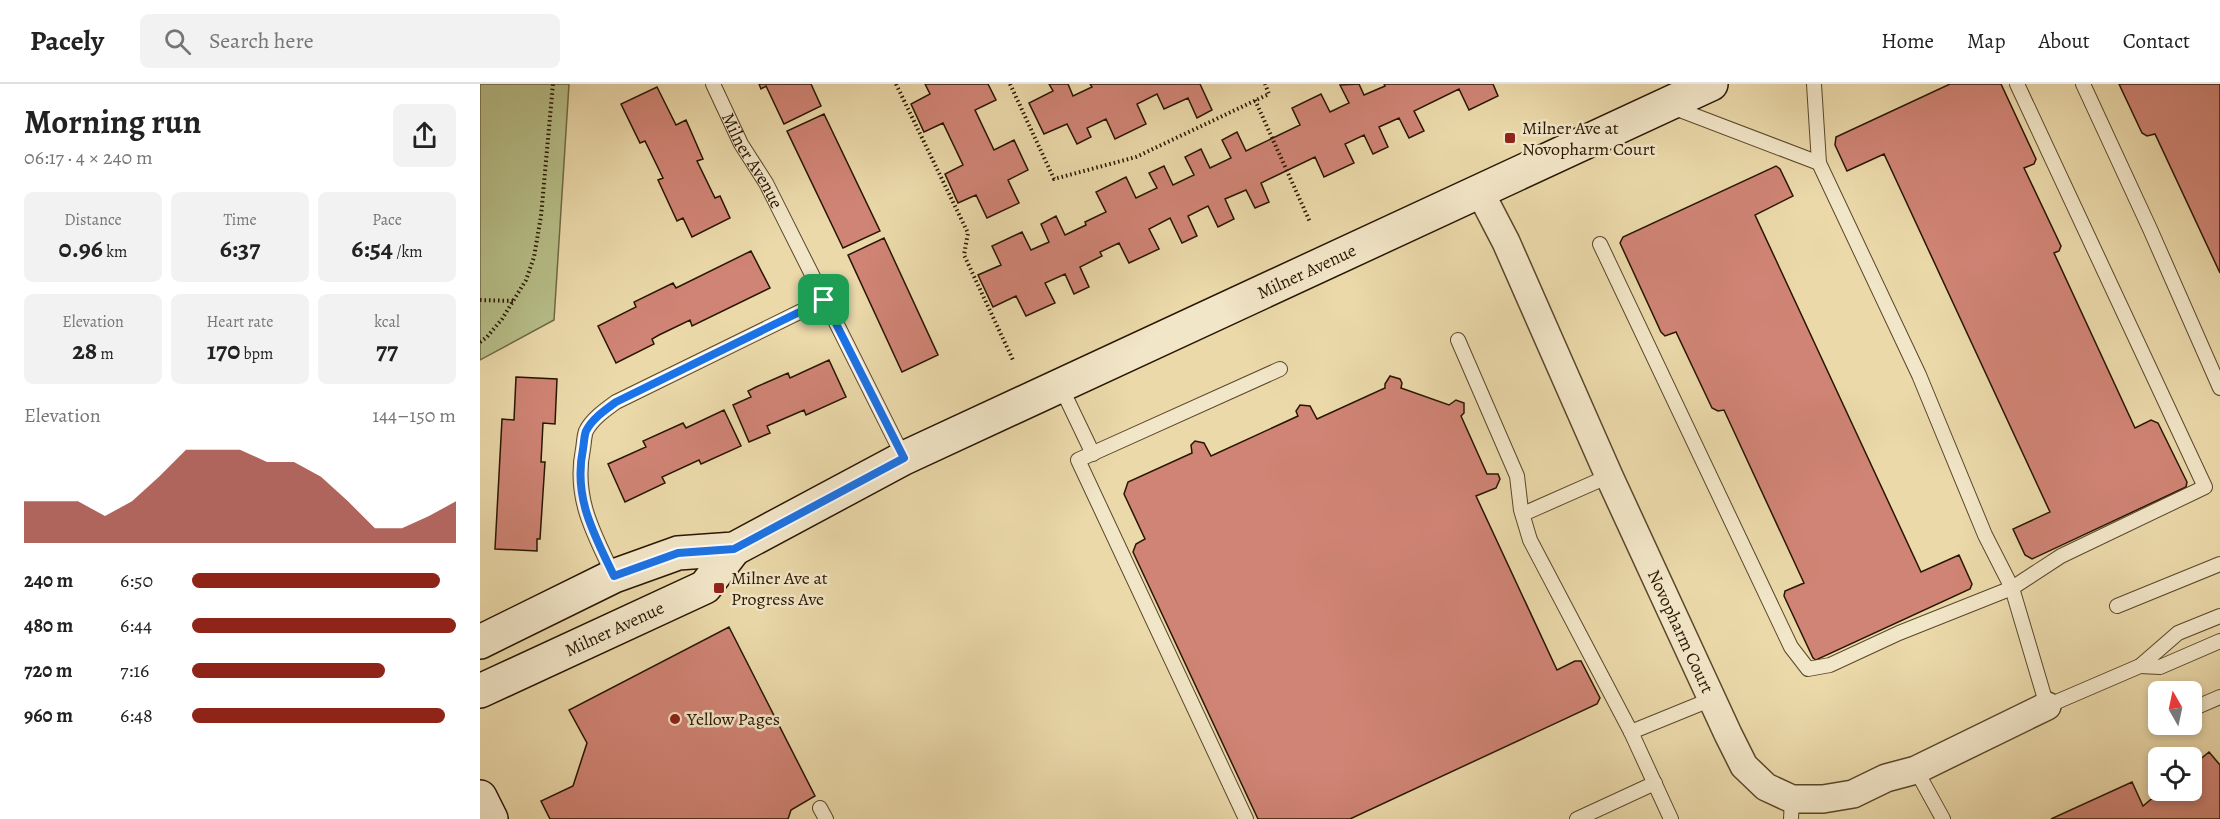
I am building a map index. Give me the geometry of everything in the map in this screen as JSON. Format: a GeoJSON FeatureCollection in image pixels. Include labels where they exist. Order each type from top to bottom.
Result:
{"type":"FeatureCollection","features":[{"type":"Feature","properties":{"kind":"main road","name":"Milner Avenue"},"geometry":{"type":"LineString","coordinates":[[480,642],[614,576],[678,553],[734,549],[904,458],[1711,84]]}},
{"type":"Feature","properties":{"kind":"main road","name":"Milner Avenue"},"geometry":{"type":"LineString","coordinates":[[480,691],[705,587],[734,549]]}},
{"type":"Feature","properties":{"kind":"main road"},"geometry":{"type":"LineString","coordinates":[[480,797],[491,819]]}},
{"type":"Feature","properties":{"kind":"street","name":"Novopharm Court"},"geometry":{"type":"LineString","coordinates":[[1480,192],[1506,242],[1609,476],[1744,766],[1791,809],[1823,799],[1853,794],[1886,778],[1916,770],[2047,706]]}},
{"type":"Feature","properties":{"kind":"lane","name":"Milner Avenue"},"geometry":{"type":"LineString","coordinates":[[713,84],[741,144],[766,183],[904,458]]}},
{"type":"Feature","properties":{"kind":"lane"},"geometry":{"type":"LineString","coordinates":[[1814,84],[1819,164],[1919,375],[1985,535],[2012,588],[2047,706],[2140,666],[2178,633],[2220,616]]}},
{"type":"Feature","properties":{"kind":"lane"},"geometry":{"type":"LineString","coordinates":[[1599,244],[1791,646],[1808,669],[1830,665],[1899,633],[2012,588],[2061,556],[2205,487],[2017,84]]}},
{"type":"Feature","properties":{"kind":"lane"},"geometry":{"type":"LineString","coordinates":[[2083,84],[2220,388]]}},
{"type":"Feature","properties":{"kind":"lane"},"geometry":{"type":"LineString","coordinates":[[1667,105],[1819,164]]}},
{"type":"Feature","properties":{"kind":"lane"},"geometry":{"type":"LineString","coordinates":[[614,576],[592,528],[580,494],[579,466],[586,431],[599,415],[616,402],[824,300]]}},
{"type":"Feature","properties":{"kind":"lane"},"geometry":{"type":"LineString","coordinates":[[1458,340],[1517,476],[1530,540],[1631,732],[1671,819]]}},
{"type":"Feature","properties":{"kind":"lane"},"geometry":{"type":"LineString","coordinates":[[1246,819],[1078,460],[1280,369]]}},
{"type":"Feature","properties":{"kind":"lane"},"geometry":{"type":"LineString","coordinates":[[1060,385],[1093,454]]}},
{"type":"Feature","properties":{"kind":"lane"},"geometry":{"type":"LineString","coordinates":[[1523,514],[1609,476]]}},
{"type":"Feature","properties":{"kind":"lane"},"geometry":{"type":"LineString","coordinates":[[2117,606],[2220,564]]}},
{"type":"Feature","properties":{"kind":"lane"},"geometry":{"type":"LineString","coordinates":[[2140,666],[2160,667],[2220,641]]}},
{"type":"Feature","properties":{"kind":"lane"},"geometry":{"type":"LineString","coordinates":[[2202,705],[2220,697]]}},
{"type":"Feature","properties":{"kind":"lane"},"geometry":{"type":"LineString","coordinates":[[1631,732],[1712,699]]}},
{"type":"Feature","properties":{"kind":"lane"},"geometry":{"type":"LineString","coordinates":[[1916,770],[1943,819]]}},
{"type":"Feature","properties":{"kind":"lane"},"geometry":{"type":"LineString","coordinates":[[1578,819],[1655,783]]}},
{"type":"Feature","properties":{"kind":"path"},"geometry":{"type":"LineString","coordinates":[[480,342],[502,319],[526,280],[534,257],[542,216],[553,84]]}},
{"type":"Feature","properties":{"kind":"path"},"geometry":{"type":"LineString","coordinates":[[896,84],[968,233],[964,255],[1012,360]]}},
{"type":"Feature","properties":{"kind":"path"},"geometry":{"type":"LineString","coordinates":[[1010,84],[1054,179],[1136,157],[1269,94],[1265,84]]}},
{"type":"Feature","properties":{"kind":"path"},"geometry":{"type":"LineString","coordinates":[[1255,100],[1310,222]]}},
{"type":"Feature","properties":{"kind":"path"},"geometry":{"type":"LineString","coordinates":[[480,300],[513,301]]}},
{"type":"Feature","properties":{"kind":"green space"},"geometry":{"type":"Polygon","coordinates":[[[480,84],[569,84],[554,320],[480,360],[480,84]]]}},
{"type":"Feature","properties":{"kind":"building"},"geometry":{"type":"Polygon","coordinates":[[[759,84],[811,84],[821,106],[784,124],[766,86],[761,89],[759,84]]]}},
{"type":"Feature","properties":{"kind":"building"},"geometry":{"type":"Polygon","coordinates":[[[925,84],[988,84],[996,100],[975,110],[994,150],[1014,140],[1028,170],[1008,180],[1019,203],[987,218],[976,195],[958,203],[945,174],[963,165],[943,123],[924,132],[911,104],[930,94],[925,84]]]}},
{"type":"Feature","properties":{"kind":"building"},"geometry":{"type":"Polygon","coordinates":[[[1049,84],[1068,84],[1073,96],[1092,87],[1090,84],[1200,84],[1212,110],[1197,118],[1188,98],[1164,109],[1157,94],[1137,104],[1146,124],[1115,139],[1106,119],[1087,128],[1091,137],[1077,144],[1067,124],[1044,134],[1029,103],[1053,91],[1049,84]]]}},
{"type":"Feature","properties":{"kind":"building"},"geometry":{"type":"Polygon","coordinates":[[[1359,84],[1364,95],[1385,86],[1384,84],[1493,84],[1498,96],[1469,110],[1459,89],[1414,111],[1424,131],[1409,138],[1399,118],[1379,127],[1388,147],[1373,154],[1364,135],[1345,144],[1354,163],[1324,177],[1315,157],[1261,183],[1269,202],[1255,208],[1246,190],[1225,199],[1234,219],[1218,227],[1208,206],[1188,216],[1197,236],[1182,243],[1170,218],[1149,229],[1159,249],[1129,263],[1119,243],[1100,252],[1102,256],[1080,267],[1089,287],[1074,294],[1065,274],[1045,283],[1055,303],[1026,316],[1016,296],[993,307],[978,275],[1001,265],[992,246],[1022,232],[1031,250],[1049,242],[1041,224],[1056,216],[1065,235],[1106,212],[1096,192],[1126,177],[1136,198],[1157,188],[1149,173],[1164,166],[1173,185],[1194,175],[1185,157],[1201,149],[1210,168],[1231,158],[1222,140],[1237,132],[1246,151],[1300,125],[1292,108],[1321,94],[1330,112],[1349,103],[1340,85],[1359,84]]]}},
{"type":"Feature","properties":{"kind":"building"},"geometry":{"type":"Polygon","coordinates":[[[1950,84],[2001,84],[2036,159],[2034,164],[2024,168],[2061,246],[2059,251],[2054,253],[2135,428],[2151,420],[2158,423],[2187,482],[2186,487],[2032,559],[2025,555],[2013,529],[2050,512],[1884,154],[1847,171],[1835,145],[1836,137],[1950,84]]]}},
{"type":"Feature","properties":{"kind":"building"},"geometry":{"type":"Polygon","coordinates":[[[2119,84],[2220,84],[2220,273],[2155,134],[2147,136],[2142,133],[2119,84]]]}},
{"type":"Feature","properties":{"kind":"building"},"geometry":{"type":"Polygon","coordinates":[[[657,87],[676,125],[686,120],[703,159],[697,161],[715,198],[720,196],[730,218],[692,237],[683,218],[677,221],[658,180],[663,178],[645,141],[640,143],[621,104],[657,87]]]}},
{"type":"Feature","properties":{"kind":"building"},"geometry":{"type":"Polygon","coordinates":[[[824,114],[880,231],[843,248],[787,131],[824,114]]]}},
{"type":"Feature","properties":{"kind":"building"},"geometry":{"type":"Polygon","coordinates":[[[1776,166],[1780,169],[1793,196],[1755,215],[1921,572],[1959,555],[1972,584],[1970,589],[1816,660],[1784,596],[1785,591],[1804,583],[1724,410],[1718,411],[1712,408],[1676,332],[1665,336],[1661,332],[1620,243],[1623,237],[1776,166]]]}},
{"type":"Feature","properties":{"kind":"building"},"geometry":{"type":"Polygon","coordinates":[[[884,238],[938,355],[902,372],[848,255],[884,238]]]}},
{"type":"Feature","properties":{"kind":"building"},"geometry":{"type":"Polygon","coordinates":[[[751,251],[770,288],[692,326],[690,320],[659,335],[652,339],[654,344],[616,363],[598,326],[636,307],[634,302],[673,283],[676,288],[751,251]]]}},
{"type":"Feature","properties":{"kind":"building"},"geometry":{"type":"Polygon","coordinates":[[[829,360],[846,397],[806,415],[804,410],[767,426],[770,433],[749,442],[733,405],[751,397],[748,391],[756,387],[788,373],[790,378],[829,360]]]}},
{"type":"Feature","properties":{"kind":"building"},"geometry":{"type":"Polygon","coordinates":[[[1390,376],[1400,379],[1401,388],[1449,405],[1456,400],[1464,403],[1464,413],[1461,416],[1487,474],[1498,474],[1500,479],[1496,488],[1476,496],[1557,670],[1575,661],[1581,661],[1600,698],[1597,704],[1350,819],[1258,819],[1133,552],[1136,544],[1145,539],[1124,494],[1128,482],[1192,453],[1191,445],[1195,441],[1204,443],[1211,456],[1298,416],[1296,411],[1300,405],[1310,406],[1317,419],[1385,388],[1390,376]]]}},
{"type":"Feature","properties":{"kind":"building"},"geometry":{"type":"Polygon","coordinates":[[[516,377],[557,379],[555,424],[543,423],[541,462],[545,462],[540,539],[537,539],[537,551],[495,549],[502,419],[514,420],[516,377]]]}},
{"type":"Feature","properties":{"kind":"building"},"geometry":{"type":"Polygon","coordinates":[[[724,410],[741,446],[701,464],[699,460],[662,477],[665,483],[625,502],[608,464],[646,447],[643,441],[683,423],[686,428],[724,410]]]}},
{"type":"Feature","properties":{"kind":"building","name":"Yellow Pages"},"geometry":{"type":"Polygon","coordinates":[[[729,627],[815,796],[791,810],[788,819],[550,819],[541,801],[573,786],[587,743],[569,710],[729,627]]]}},
{"type":"Feature","properties":{"kind":"building"},"geometry":{"type":"Polygon","coordinates":[[[2209,752],[2220,765],[2220,819],[2051,819],[2132,782],[2143,806],[2149,801],[2202,801],[2202,758],[2209,752]]]}},
{"type":"Feature","properties":{"kind":"place","name":"Milner Ave at Novopharm Court"},"geometry":{"type":"Point","coordinates":[1510,138]}},
{"type":"Feature","properties":{"kind":"place","name":"Milner Ave at Progress Ave"},"geometry":{"type":"Point","coordinates":[719,588]}},
{"type":"Feature","properties":{"kind":"place","name":"Yellow Pages"},"geometry":{"type":"Point","coordinates":[675,719]}},
{"type":"Feature","properties":{"kind":"route"},"geometry":{"type":"LineString","coordinates":[[824,300],[904,458],[734,549],[678,553],[614,576],[592,528],[580,494],[579,466],[586,431],[599,415],[616,402],[824,300]]}}]}
